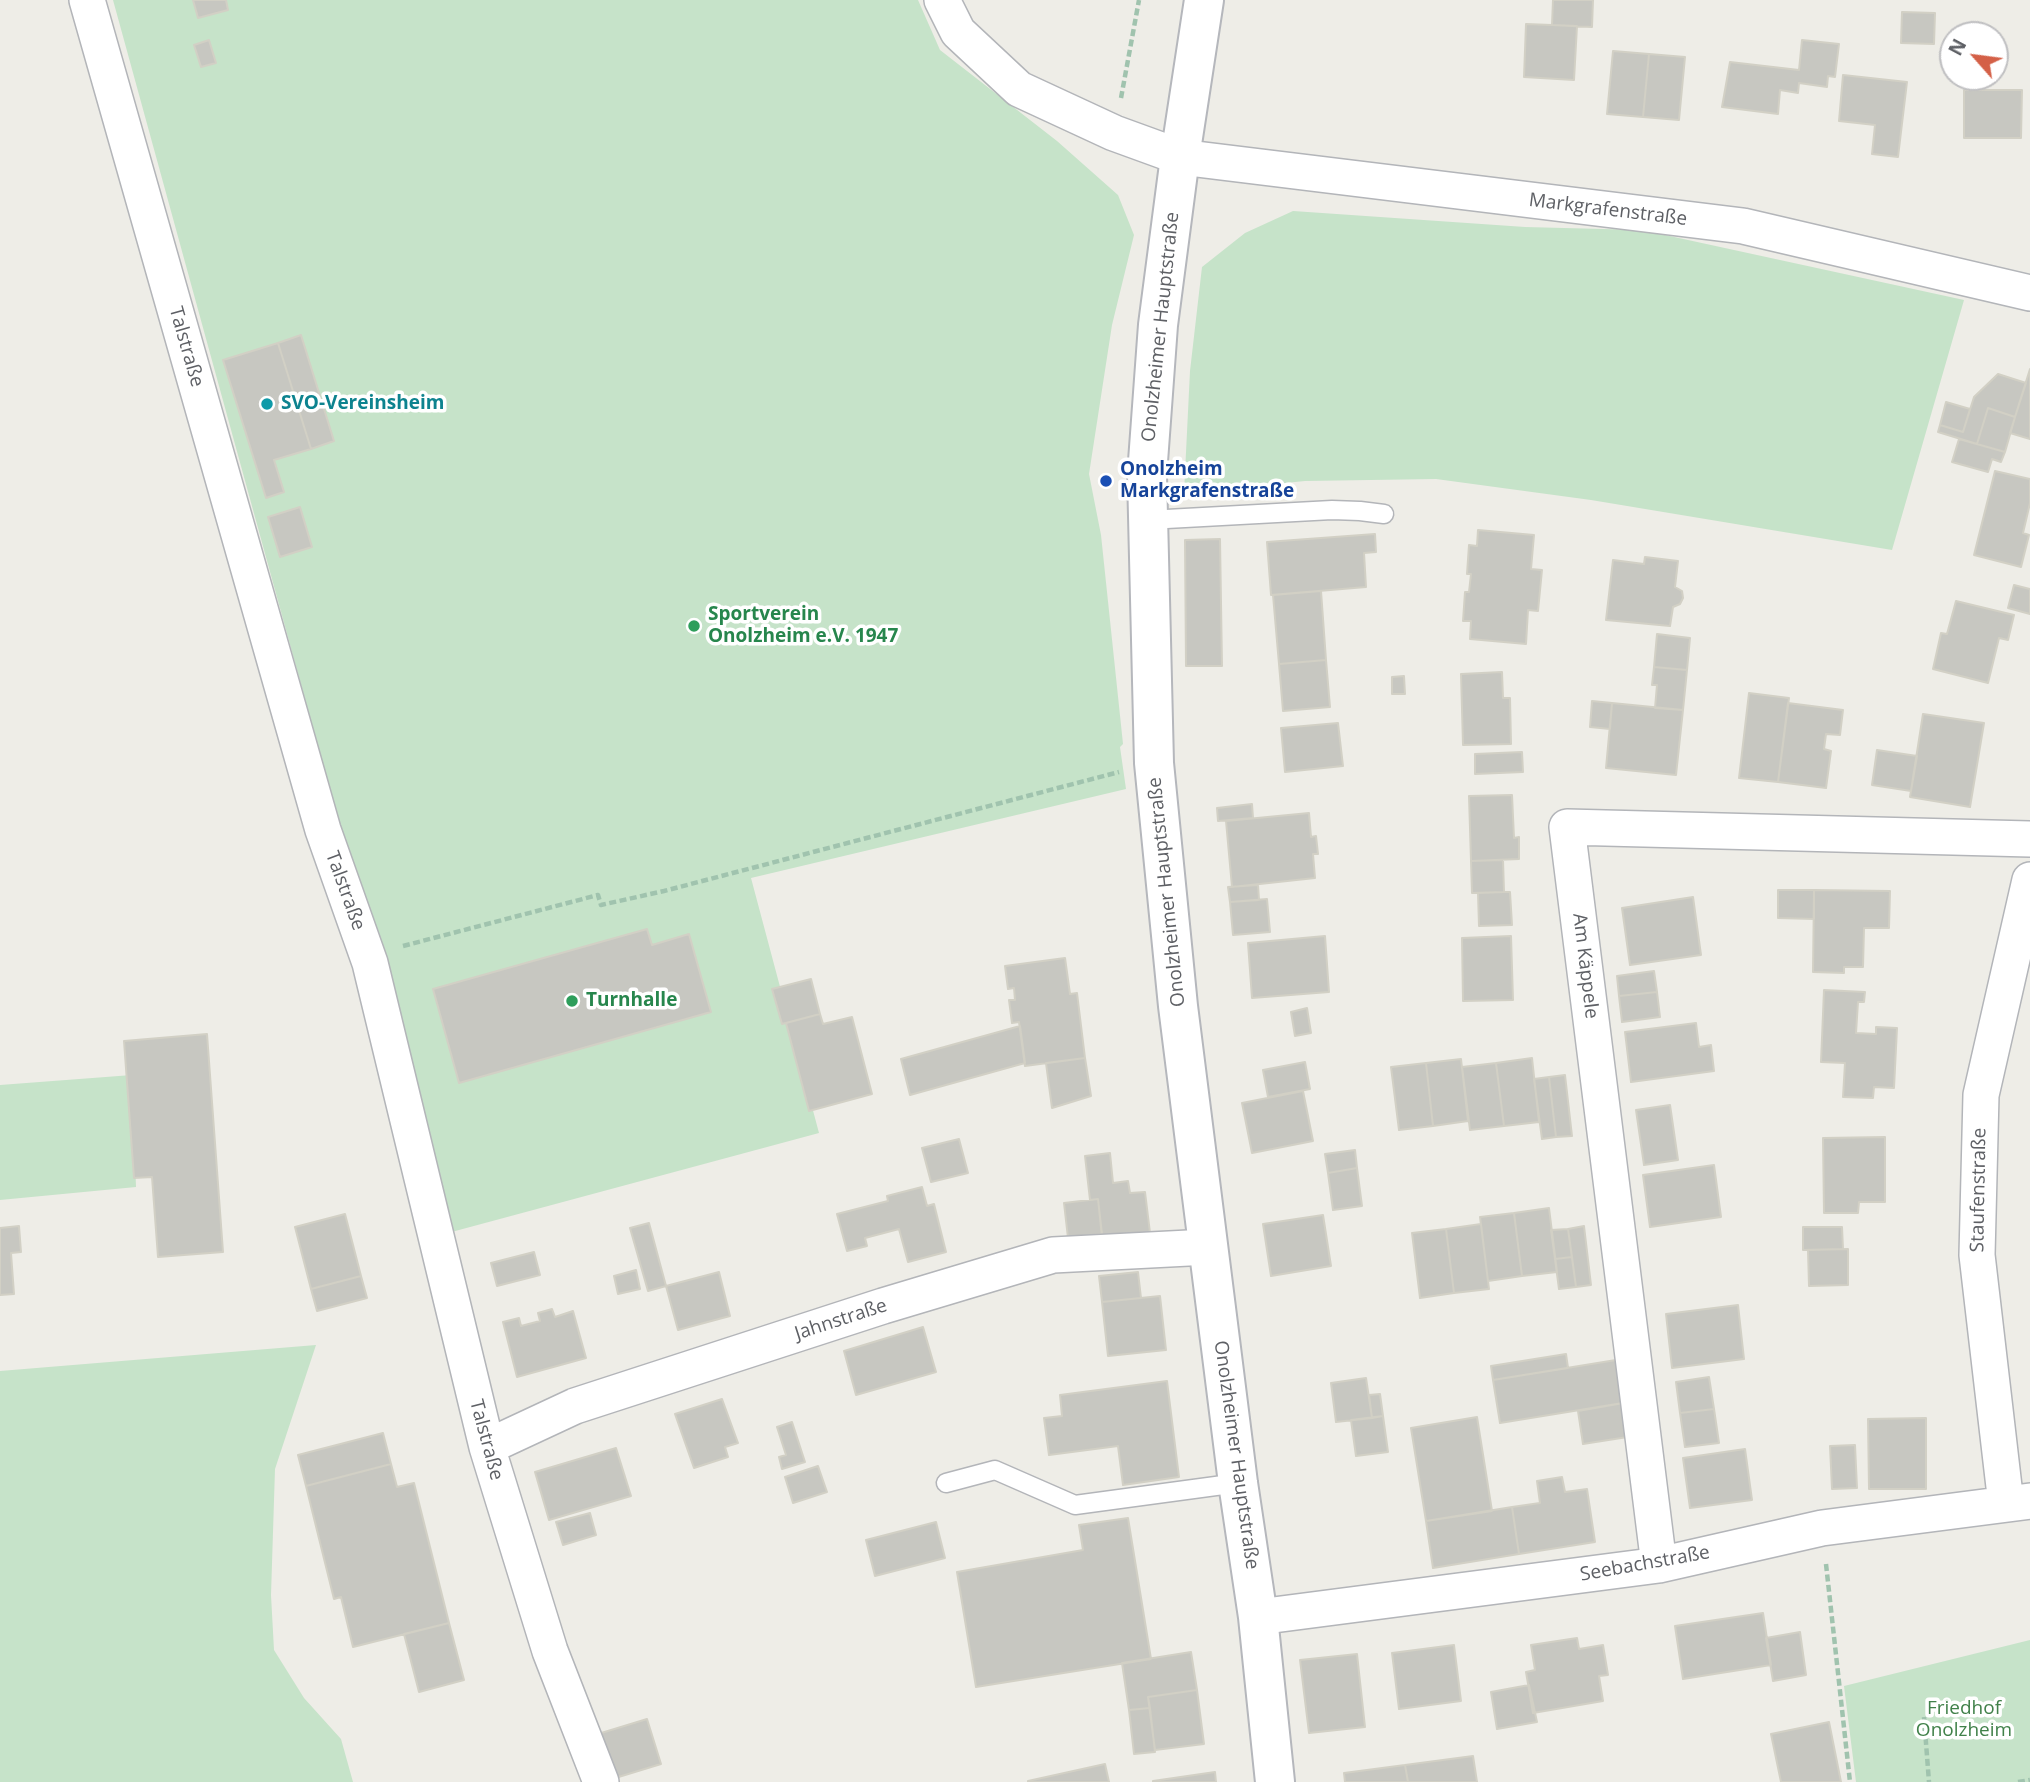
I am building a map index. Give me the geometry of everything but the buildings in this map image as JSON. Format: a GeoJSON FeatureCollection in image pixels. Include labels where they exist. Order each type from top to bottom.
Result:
{"type":"FeatureCollection","features":[{"type":"Feature","properties":{"kind":"main road","name":"Onolzheimer Hauptstraße"},"geometry":{"type":"LineString","coordinates":[[1204,0],[1158,326],[1147,474],[1154,763],[1178,1006],[1238,1483],[1258,1617],[1275,1782]]}},
{"type":"Feature","properties":{"kind":"street","name":"Talstraße"},"geometry":{"type":"LineString","coordinates":[[87,0],[323,830],[368,955],[487,1447],[550,1651],[601,1782]]}},
{"type":"Feature","properties":{"kind":"street","name":"Markgrafenstraße"},"geometry":{"type":"LineString","coordinates":[[942,0],[958,32],[1018,89],[1114,133],[1180,157],[1744,226],[2030,293]]}},
{"type":"Feature","properties":{"kind":"street","name":"Am Käppele"},"geometry":{"type":"LineString","coordinates":[[1659,1565],[1567,827],[2030,839]]}},
{"type":"Feature","properties":{"kind":"street","name":"Staufenstraße"},"geometry":{"type":"LineString","coordinates":[[2018,1502],[1977,1255],[1981,1095],[2017,1000],[2030,880]]}},
{"type":"Feature","properties":{"kind":"street","name":"Jahnstraße"},"geometry":{"type":"LineString","coordinates":[[487,1447],[575,1406],[883,1306],[1053,1255],[1208,1247]]}},
{"type":"Feature","properties":{"kind":"street","name":"Seebachstraße"},"geometry":{"type":"LineString","coordinates":[[1258,1617],[1659,1565],[1822,1528],[2018,1502]]}},
{"type":"Feature","properties":{"kind":"lane"},"geometry":{"type":"LineString","coordinates":[[1148,520],[1332,510],[1384,514]]}},
{"type":"Feature","properties":{"kind":"lane"},"geometry":{"type":"LineString","coordinates":[[946,1483],[995,1470],[1075,1505],[1238,1483]]}},
{"type":"Feature","properties":{"kind":"path"},"geometry":{"type":"LineString","coordinates":[[1114,133],[1139,0]]}},
{"type":"Feature","properties":{"kind":"path"},"geometry":{"type":"LineString","coordinates":[[368,955],[598,895],[601,905],[664,891],[1154,763]]}},
{"type":"Feature","properties":{"kind":"path"},"geometry":{"type":"LineString","coordinates":[[1822,1528],[1850,1782]]}},
{"type":"Feature","properties":{"kind":"path"},"geometry":{"type":"LineString","coordinates":[[1924,1717],[1929,1782]]}},
{"type":"Feature","properties":{"kind":"path"},"geometry":{"type":"LineString","coordinates":[[2018,1782],[2030,1780]]}},
{"type":"Feature","properties":{"kind":"green space","name":"Sportverein Onolzheim e.V. 1947"},"geometry":{"type":"Polygon","coordinates":[[[113,0],[918,0],[940,50],[1057,141],[1118,195],[1134,235],[1112,325],[1089,474],[1101,535],[1126,789],[751,878],[819,1133],[433,1237],[375,954],[113,0]]]}},
{"type":"Feature","properties":{"kind":"green space"},"geometry":{"type":"Polygon","coordinates":[[[1293,211],[1525,227],[1642,230],[1964,300],[1892,550],[1591,500],[1436,479],[1305,481],[1184,493],[1190,371],[1202,267],[1245,233],[1293,211]]]}},
{"type":"Feature","properties":{"kind":"green space"},"geometry":{"type":"Polygon","coordinates":[[[132,1075],[136,1187],[0,1200],[0,1085],[132,1075]]]}},
{"type":"Feature","properties":{"kind":"green space"},"geometry":{"type":"Polygon","coordinates":[[[316,1345],[275,1469],[271,1595],[274,1650],[304,1698],[341,1739],[353,1782],[0,1782],[0,1371],[316,1345]]]}},
{"type":"Feature","properties":{"kind":"green space","name":"Friedhof Onolzheim"},"geometry":{"type":"Polygon","coordinates":[[[2030,1640],[2030,1782],[1856,1782],[1844,1686],[2030,1640]]]}},
{"type":"Feature","properties":{"kind":"place","name":"SVO-Vereinsheim"},"geometry":{"type":"Point","coordinates":[267,404]}},
{"type":"Feature","properties":{"kind":"place","name":"Onolzheim Markgrafenstraße"},"geometry":{"type":"Point","coordinates":[1106,481]}},
{"type":"Feature","properties":{"kind":"place","name":"Sportverein Onolzheim e.V. 1947"},"geometry":{"type":"Point","coordinates":[694,626]}},
{"type":"Feature","properties":{"kind":"place","name":"Turnhalle"},"geometry":{"type":"Point","coordinates":[572,1001]}}]}
